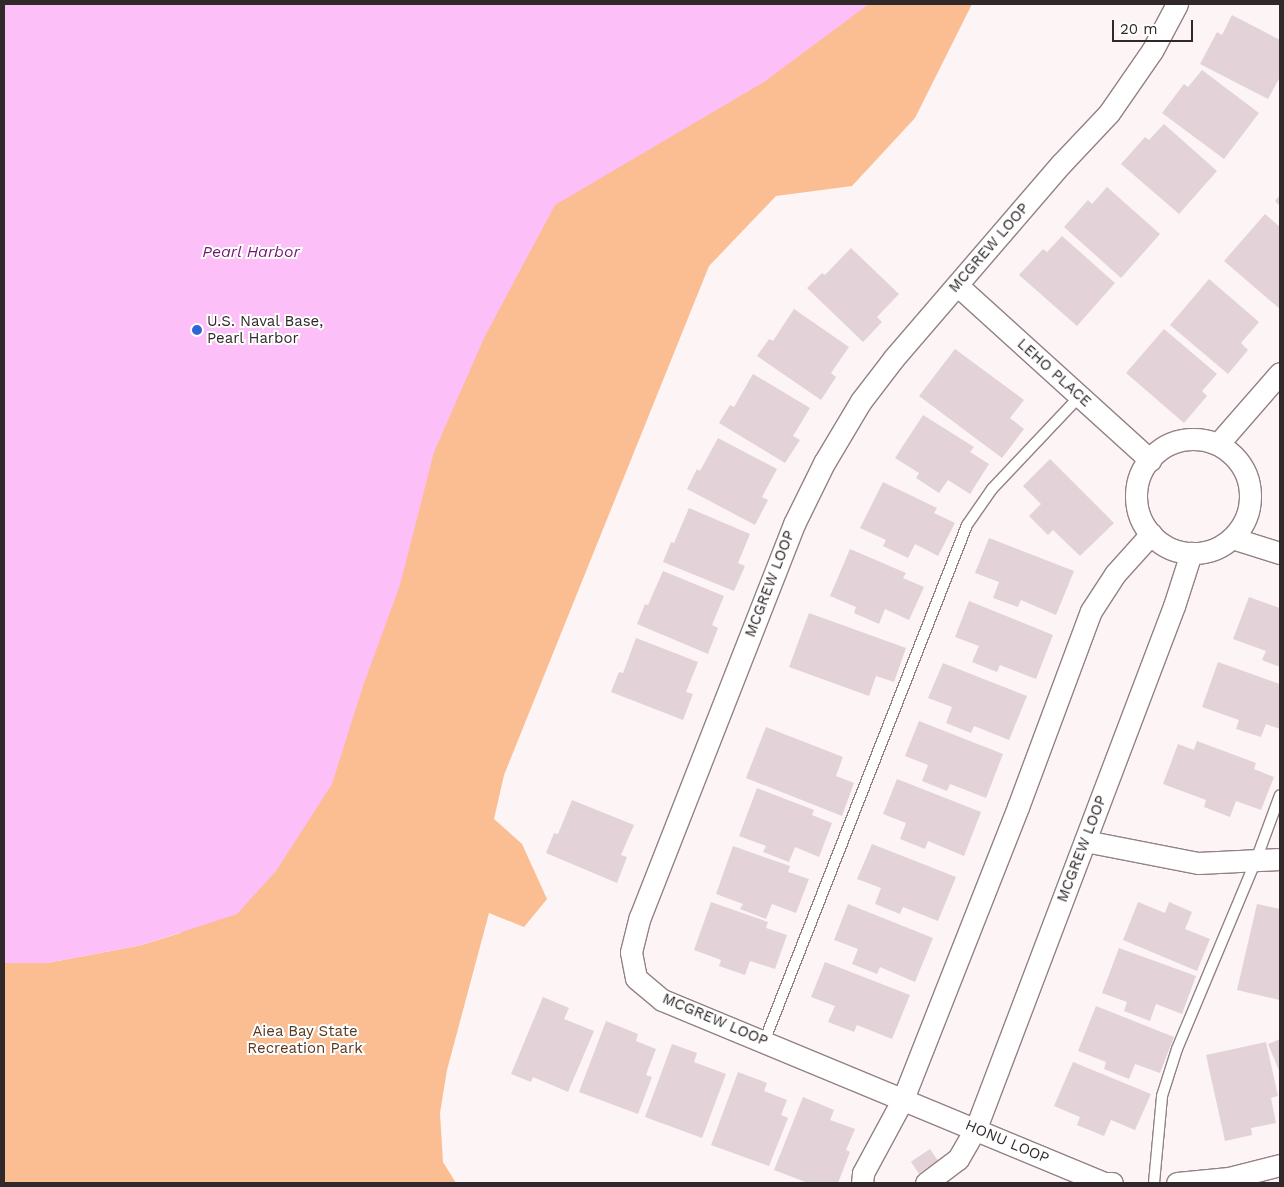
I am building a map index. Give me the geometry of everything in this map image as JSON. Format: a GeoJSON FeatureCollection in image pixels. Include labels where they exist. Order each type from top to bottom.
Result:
{"type":"FeatureCollection","features":[{"type":"Feature","properties":{"kind":"street","name":"MCGREW LOOP"},"geometry":{"type":"LineString","coordinates":[[903,1099],[662,1000],[636,978],[631,952],[637,926],[794,524],[824,463],[861,401],[894,358],[1060,165],[1109,113],[1152,51],[1177,4]]}},
{"type":"Feature","properties":{"kind":"street","name":"LEHO PLACE"},"geometry":{"type":"LineString","coordinates":[[957,285],[1150,460]]}},
{"type":"Feature","properties":{"kind":"street"},"geometry":{"type":"LineString","coordinates":[[1218,444],[1280,373]]}},
{"type":"Feature","properties":{"kind":"street"},"geometry":{"type":"LineString","coordinates":[[1196,438],[1218,444],[1236,457],[1247,476],[1251,498],[1245,520],[1232,538],[1213,549],[1191,553],[1169,548],[1151,534],[1139,515],[1136,493],[1142,471],[1155,453],[1174,442],[1196,438]]}},
{"type":"Feature","properties":{"kind":"street"},"geometry":{"type":"LineString","coordinates":[[862,1183],[863,1173],[903,1099],[1018,807],[1092,611],[1115,574],[1151,534]]}},
{"type":"Feature","properties":{"kind":"street"},"geometry":{"type":"LineString","coordinates":[[1232,538],[1280,553]]}},
{"type":"Feature","properties":{"kind":"street","name":"MCGREW LOOP"},"geometry":{"type":"LineString","coordinates":[[926,1183],[958,1159],[976,1128],[1174,606],[1191,553]]}},
{"type":"Feature","properties":{"kind":"street"},"geometry":{"type":"LineString","coordinates":[[1085,841],[1198,863],[1280,859]]}},
{"type":"Feature","properties":{"kind":"street","name":"HONU LOOP"},"geometry":{"type":"LineString","coordinates":[[903,1099],[1104,1183],[1112,1183]]}},
{"type":"Feature","properties":{"kind":"street"},"geometry":{"type":"LineString","coordinates":[[1176,1183],[1229,1178],[1280,1165]]}},
{"type":"Feature","properties":{"kind":"lane"},"geometry":{"type":"LineString","coordinates":[[764,1042],[966,525],[992,489],[1080,396]]}},
{"type":"Feature","properties":{"kind":"lane"},"geometry":{"type":"LineString","coordinates":[[1154,1183],[1162,1096],[1177,1049],[1256,860],[1280,795]]}},
{"type":"Feature","properties":{"kind":"green space","name":"Aiea Bay State Recreation Park"},"geometry":{"type":"Polygon","coordinates":[[[814,4],[972,4],[915,118],[852,186],[776,196],[709,266],[504,775],[494,819],[522,844],[547,899],[524,927],[489,913],[447,1070],[440,1113],[443,1162],[456,1183],[4,1183],[4,963],[47,963],[142,945],[180,933],[517,221],[814,4]]]}},
{"type":"Feature","properties":{"kind":"water","name":"Pearl Harbor"},"geometry":{"type":"Polygon","coordinates":[[[4,4],[869,4],[764,82],[555,205],[485,336],[434,452],[400,585],[363,686],[332,784],[276,871],[237,914],[142,945],[47,963],[4,963],[4,4]]]}},
{"type":"Feature","properties":{"kind":"building"},"geometry":{"type":"Polygon","coordinates":[[[1232,15],[1280,40],[1280,77],[1268,99],[1200,64],[1217,32],[1222,35],[1232,15]]]}},
{"type":"Feature","properties":{"kind":"building"},"geometry":{"type":"Polygon","coordinates":[[[1202,70],[1259,113],[1224,159],[1162,113],[1184,84],[1188,87],[1202,70]]]}},
{"type":"Feature","properties":{"kind":"building"},"geometry":{"type":"Polygon","coordinates":[[[1164,124],[1217,171],[1179,214],[1121,164],[1145,137],[1149,140],[1164,124]]]}},
{"type":"Feature","properties":{"kind":"building"},"geometry":{"type":"Polygon","coordinates":[[[1107,187],[1160,234],[1121,278],[1064,227],[1088,200],[1092,204],[1107,187]]]}},
{"type":"Feature","properties":{"kind":"building"},"geometry":{"type":"Polygon","coordinates":[[[1280,195],[1280,206],[1275,201],[1280,195]]]}},
{"type":"Feature","properties":{"kind":"building"},"geometry":{"type":"Polygon","coordinates":[[[1265,214],[1280,227],[1280,309],[1224,261],[1265,214]]]}},
{"type":"Feature","properties":{"kind":"building"},"geometry":{"type":"Polygon","coordinates":[[[1062,236],[1115,283],[1077,326],[1019,275],[1043,249],[1047,252],[1062,236]]]}},
{"type":"Feature","properties":{"kind":"building"},"geometry":{"type":"Polygon","coordinates":[[[851,248],[899,294],[877,317],[882,322],[863,342],[807,288],[822,273],[825,275],[851,248]]]}},
{"type":"Feature","properties":{"kind":"building"},"geometry":{"type":"Polygon","coordinates":[[[1209,279],[1259,322],[1241,343],[1248,350],[1228,374],[1170,325],[1209,279]]]}},
{"type":"Feature","properties":{"kind":"building"},"geometry":{"type":"Polygon","coordinates":[[[794,309],[849,347],[831,373],[836,377],[821,400],[757,356],[769,339],[773,341],[794,309]]]}},
{"type":"Feature","properties":{"kind":"building"},"geometry":{"type":"Polygon","coordinates":[[[1164,329],[1217,374],[1202,391],[1207,396],[1184,423],[1126,373],[1164,329]]]}},
{"type":"Feature","properties":{"kind":"building"},"geometry":{"type":"Polygon","coordinates":[[[955,349],[1024,400],[1010,418],[1024,429],[1002,458],[919,396],[955,349]]]}},
{"type":"Feature","properties":{"kind":"building"},"geometry":{"type":"Polygon","coordinates":[[[753,374],[810,408],[793,436],[800,440],[785,463],[719,423],[730,405],[734,407],[753,374]]]}},
{"type":"Feature","properties":{"kind":"building"},"geometry":{"type":"Polygon","coordinates":[[[923,415],[974,447],[970,452],[989,464],[970,494],[948,480],[939,493],[916,478],[919,473],[895,458],[923,415]]]}},
{"type":"Feature","properties":{"kind":"building"},"geometry":{"type":"Polygon","coordinates":[[[718,438],[777,469],[762,497],[768,500],[755,525],[687,489],[697,469],[700,471],[718,438]]]}},
{"type":"Feature","properties":{"kind":"building"},"geometry":{"type":"Polygon","coordinates":[[[1050,459],[1114,523],[1080,556],[1053,530],[1048,535],[1029,516],[1041,504],[1023,486],[1050,459]]]}},
{"type":"Feature","properties":{"kind":"building"},"geometry":{"type":"Polygon","coordinates":[[[883,482],[937,508],[934,513],[955,523],[938,556],[915,544],[908,558],[883,546],[886,540],[860,528],[883,482]]]}},
{"type":"Feature","properties":{"kind":"building"},"geometry":{"type":"Polygon","coordinates":[[[689,508],[750,534],[738,563],[745,566],[734,591],[663,562],[671,542],[674,543],[689,508]]]}},
{"type":"Feature","properties":{"kind":"building"},"geometry":{"type":"Polygon","coordinates":[[[989,538],[1074,571],[1056,615],[1021,600],[1018,607],[993,598],[999,582],[975,573],[989,538]]]}},
{"type":"Feature","properties":{"kind":"building"},"geometry":{"type":"Polygon","coordinates":[[[850,549],[906,573],[903,578],[924,587],[909,620],[885,609],[879,624],[854,613],[856,607],[830,596],[850,549]]]}},
{"type":"Feature","properties":{"kind":"building"},"geometry":{"type":"Polygon","coordinates":[[[663,571],[724,596],[712,625],[718,628],[708,654],[637,624],[645,604],[648,605],[663,571]]]}},
{"type":"Feature","properties":{"kind":"building"},"geometry":{"type":"Polygon","coordinates":[[[1249,597],[1280,608],[1280,667],[1262,660],[1266,651],[1233,639],[1249,597]]]}},
{"type":"Feature","properties":{"kind":"building"},"geometry":{"type":"Polygon","coordinates":[[[969,601],[1053,635],[1036,679],[1000,665],[997,672],[972,662],[979,646],[955,637],[969,601]]]}},
{"type":"Feature","properties":{"kind":"building"},"geometry":{"type":"Polygon","coordinates":[[[809,613],[906,648],[894,682],[876,676],[869,696],[789,667],[809,613]]]}},
{"type":"Feature","properties":{"kind":"building"},"geometry":{"type":"Polygon","coordinates":[[[636,638],[698,662],[686,692],[693,694],[683,720],[611,692],[619,672],[623,673],[636,638]]]}},
{"type":"Feature","properties":{"kind":"building"},"geometry":{"type":"Polygon","coordinates":[[[1218,662],[1280,684],[1280,729],[1266,724],[1261,737],[1236,729],[1239,720],[1202,707],[1218,662]]]}},
{"type":"Feature","properties":{"kind":"building"},"geometry":{"type":"Polygon","coordinates":[[[943,663],[1027,696],[1009,740],[974,726],[971,733],[946,723],[952,707],[928,698],[943,663]]]}},
{"type":"Feature","properties":{"kind":"building"},"geometry":{"type":"Polygon","coordinates":[[[919,721],[1003,754],[986,798],[950,784],[947,791],[922,781],[928,765],[905,756],[919,721]]]}},
{"type":"Feature","properties":{"kind":"building"},"geometry":{"type":"Polygon","coordinates":[[[766,727],[843,757],[836,776],[854,783],[842,816],[746,778],[766,727]]]}},
{"type":"Feature","properties":{"kind":"building"},"geometry":{"type":"Polygon","coordinates":[[[1197,741],[1256,763],[1254,769],[1274,777],[1261,810],[1236,801],[1230,817],[1204,807],[1206,800],[1163,784],[1178,744],[1194,750],[1197,741]]]}},
{"type":"Feature","properties":{"kind":"building"},"geometry":{"type":"Polygon","coordinates":[[[897,779],[981,812],[964,856],[928,841],[925,849],[900,839],[906,823],[883,814],[897,779]]]}},
{"type":"Feature","properties":{"kind":"building"},"geometry":{"type":"Polygon","coordinates":[[[757,788],[814,810],[812,815],[832,823],[819,857],[795,847],[789,862],[763,852],[766,846],[739,836],[757,788]]]}},
{"type":"Feature","properties":{"kind":"building"},"geometry":{"type":"Polygon","coordinates":[[[572,800],[634,825],[621,855],[627,857],[617,883],[546,853],[554,833],[558,834],[572,800]]]}},
{"type":"Feature","properties":{"kind":"building"},"geometry":{"type":"Polygon","coordinates":[[[872,844],[956,877],[938,921],[903,907],[900,914],[875,904],[881,888],[857,879],[872,844]]]}},
{"type":"Feature","properties":{"kind":"building"},"geometry":{"type":"Polygon","coordinates":[[[733,846],[790,866],[788,872],[809,879],[796,913],[772,904],[766,919],[740,909],[743,904],[716,894],[733,846]]]}},
{"type":"Feature","properties":{"kind":"building"},"geometry":{"type":"Polygon","coordinates":[[[711,902],[768,922],[766,928],[787,935],[775,969],[750,961],[745,975],[719,966],[721,960],[694,950],[711,902]]]}},
{"type":"Feature","properties":{"kind":"building"},"geometry":{"type":"Polygon","coordinates":[[[1138,902],[1165,913],[1169,902],[1192,912],[1185,929],[1210,939],[1197,971],[1123,940],[1138,902]]]}},
{"type":"Feature","properties":{"kind":"building"},"geometry":{"type":"Polygon","coordinates":[[[848,904],[933,938],[915,982],[880,967],[877,974],[852,964],[858,949],[834,940],[848,904]]]}},
{"type":"Feature","properties":{"kind":"building"},"geometry":{"type":"Polygon","coordinates":[[[1257,904],[1280,909],[1280,1000],[1237,990],[1257,904]]]}},
{"type":"Feature","properties":{"kind":"building"},"geometry":{"type":"Polygon","coordinates":[[[1119,948],[1196,976],[1182,1014],[1156,1004],[1150,1021],[1124,1011],[1127,1002],[1102,993],[1119,948]]]}},
{"type":"Feature","properties":{"kind":"building"},"geometry":{"type":"Polygon","coordinates":[[[825,962],[910,995],[892,1039],[857,1025],[854,1032],[828,1022],[835,1006],[811,997],[825,962]]]}},
{"type":"Feature","properties":{"kind":"building"},"geometry":{"type":"Polygon","coordinates":[[[543,997],[569,1008],[564,1019],[594,1031],[568,1092],[533,1077],[531,1082],[511,1074],[543,997]]]}},
{"type":"Feature","properties":{"kind":"building"},"geometry":{"type":"Polygon","coordinates":[[[1096,1006],[1174,1037],[1160,1073],[1135,1064],[1129,1079],[1104,1069],[1106,1062],[1078,1051],[1096,1006]]]}},
{"type":"Feature","properties":{"kind":"building"},"geometry":{"type":"Polygon","coordinates":[[[606,1021],[638,1034],[636,1041],[656,1049],[646,1075],[652,1077],[638,1114],[579,1092],[606,1021]]]}},
{"type":"Feature","properties":{"kind":"building"},"geometry":{"type":"Polygon","coordinates":[[[1280,1039],[1280,1073],[1268,1044],[1280,1039]]]}},
{"type":"Feature","properties":{"kind":"building"},"geometry":{"type":"Polygon","coordinates":[[[1266,1042],[1278,1096],[1271,1098],[1276,1123],[1251,1128],[1252,1135],[1225,1141],[1206,1055],[1266,1042]]]}},
{"type":"Feature","properties":{"kind":"building"},"geometry":{"type":"Polygon","coordinates":[[[672,1044],[697,1053],[694,1062],[726,1074],[702,1138],[645,1117],[672,1044]]]}},
{"type":"Feature","properties":{"kind":"building"},"geometry":{"type":"Polygon","coordinates":[[[1073,1062],[1151,1094],[1135,1130],[1111,1120],[1104,1136],[1077,1125],[1080,1117],[1054,1106],[1073,1062]]]}},
{"type":"Feature","properties":{"kind":"building"},"geometry":{"type":"Polygon","coordinates":[[[738,1072],[767,1083],[764,1091],[787,1100],[781,1115],[788,1118],[769,1166],[711,1145],[738,1072]]]}},
{"type":"Feature","properties":{"kind":"building"},"geometry":{"type":"Polygon","coordinates":[[[803,1097],[834,1110],[830,1120],[855,1129],[846,1150],[850,1152],[838,1183],[808,1183],[774,1170],[803,1097]]]}},
{"type":"Feature","properties":{"kind":"building"},"geometry":{"type":"Polygon","coordinates":[[[930,1149],[938,1161],[919,1173],[911,1162],[930,1149]]]}},
{"type":"Feature","properties":{"kind":"place","name":"U.S. Naval Base, Pearl Harbor"},"geometry":{"type":"Point","coordinates":[197,330]}}]}
